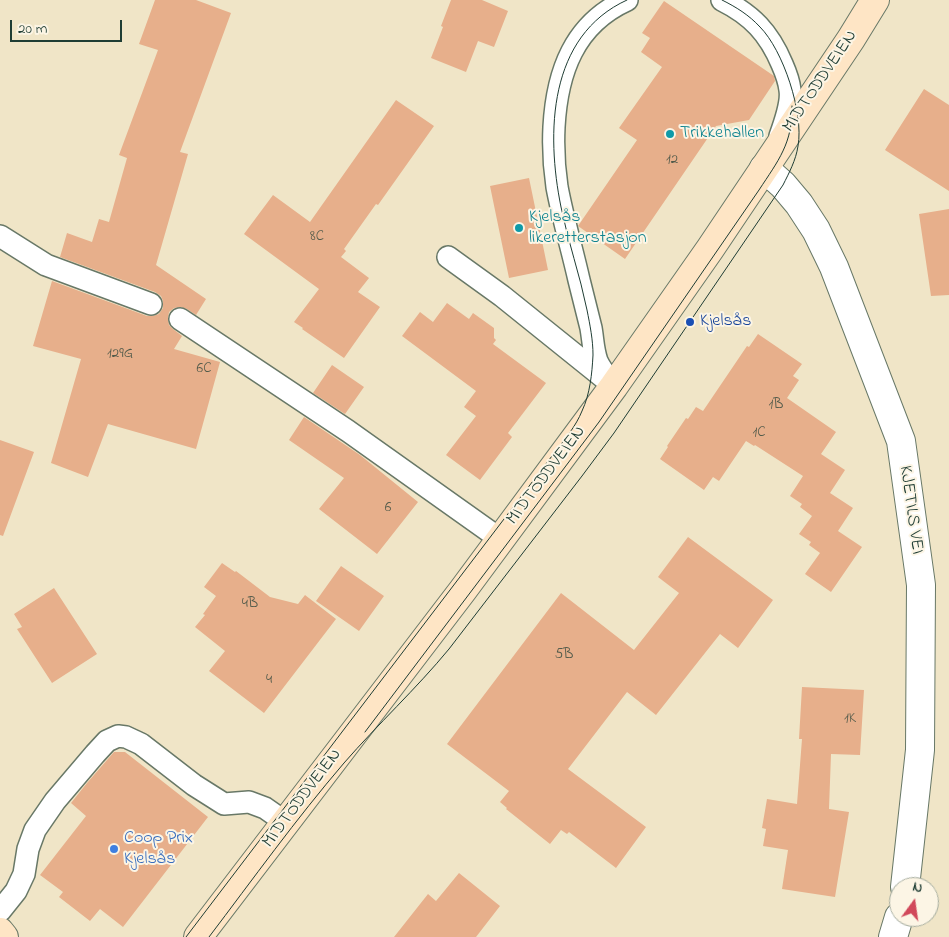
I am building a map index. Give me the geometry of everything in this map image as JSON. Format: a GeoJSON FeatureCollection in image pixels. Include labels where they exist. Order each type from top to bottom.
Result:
{"type":"FeatureCollection","features":[{"type":"Feature","properties":{"kind":"street","name":"MIDTODDVEIEN"},"geometry":{"type":"LineString","coordinates":[[198,937],[614,386],[710,249],[851,39],[875,0]]}},
{"type":"Feature","properties":{"kind":"street","name":"KJETILS VEI"},"geometry":{"type":"LineString","coordinates":[[770,160],[783,185],[816,230],[834,267],[901,441],[921,586],[920,750],[906,877]]}},
{"type":"Feature","properties":{"kind":"street"},"geometry":{"type":"LineString","coordinates":[[0,932],[4,937]]}},
{"type":"Feature","properties":{"kind":"lane"},"geometry":{"type":"LineString","coordinates":[[614,386],[596,359],[582,288],[561,208],[555,173],[555,110],[567,59],[582,35],[597,19],[617,4],[627,0]]}},
{"type":"Feature","properties":{"kind":"lane"},"geometry":{"type":"LineString","coordinates":[[722,0],[744,12],[761,28],[776,49],[786,73],[791,92],[785,122],[770,160]]}},
{"type":"Feature","properties":{"kind":"lane"},"geometry":{"type":"LineString","coordinates":[[0,236],[46,265],[151,304]]}},
{"type":"Feature","properties":{"kind":"lane"},"geometry":{"type":"LineString","coordinates":[[448,257],[502,296],[614,386]]}},
{"type":"Feature","properties":{"kind":"lane"},"geometry":{"type":"LineString","coordinates":[[180,319],[348,431],[500,539]]}},
{"type":"Feature","properties":{"kind":"lane"},"geometry":{"type":"LineString","coordinates":[[0,911],[16,891],[24,874],[28,849],[34,830],[55,801],[107,740],[118,736],[126,737],[141,744],[194,786],[224,804],[249,802],[265,808],[285,822]]}},
{"type":"Feature","properties":{"kind":"building"},"geometry":{"type":"Polygon","coordinates":[[[155,0],[196,0],[231,13],[180,152],[188,154],[156,265],[206,299],[196,315],[181,307],[174,308],[169,312],[169,325],[182,336],[174,349],[220,362],[196,449],[108,424],[88,477],[51,463],[81,359],[33,346],[52,281],[147,316],[159,314],[163,308],[161,296],[155,292],[60,257],[67,233],[92,242],[99,219],[109,222],[127,158],[119,155],[158,50],[139,44],[155,0]]]}},
{"type":"Feature","properties":{"kind":"building"},"geometry":{"type":"Polygon","coordinates":[[[451,0],[482,0],[508,11],[494,47],[478,41],[466,72],[431,58],[451,0]]]}},
{"type":"Feature","properties":{"kind":"building","name":"Trikkehallen"},"geometry":{"type":"Polygon","coordinates":[[[664,1],[774,76],[775,81],[749,120],[716,126],[625,259],[578,226],[637,140],[619,128],[662,67],[641,52],[650,38],[642,33],[664,1]]]}},
{"type":"Feature","properties":{"kind":"building"},"geometry":{"type":"Polygon","coordinates":[[[924,89],[949,105],[949,191],[885,150],[924,89]]]}},
{"type":"Feature","properties":{"kind":"building"},"geometry":{"type":"Polygon","coordinates":[[[396,100],[434,126],[344,249],[346,251],[341,257],[369,278],[358,292],[380,307],[344,358],[294,322],[319,289],[244,234],[273,195],[310,222],[396,100]]]}},
{"type":"Feature","properties":{"kind":"building","name":"Kjelsås likeretterstasjon"},"geometry":{"type":"Polygon","coordinates":[[[529,178],[548,270],[509,278],[490,186],[529,178]]]}},
{"type":"Feature","properties":{"kind":"building"},"geometry":{"type":"Polygon","coordinates":[[[949,209],[949,295],[931,296],[919,214],[949,209]]]}},
{"type":"Feature","properties":{"kind":"building"},"geometry":{"type":"Polygon","coordinates":[[[447,303],[469,319],[473,313],[494,328],[494,338],[496,340],[493,344],[546,383],[508,433],[512,437],[480,480],[446,455],[476,416],[464,407],[476,391],[402,336],[420,312],[433,322],[447,303]]]}},
{"type":"Feature","properties":{"kind":"building"},"geometry":{"type":"Polygon","coordinates":[[[758,334],[802,364],[793,376],[799,380],[787,398],[836,432],[821,454],[845,470],[830,493],[853,508],[838,531],[862,547],[831,592],[805,574],[820,553],[809,545],[811,542],[799,534],[812,516],[800,507],[802,504],[790,496],[803,476],[746,441],[719,481],[713,477],[704,490],[660,459],[686,418],[688,419],[696,407],[703,411],[747,346],[749,347],[758,334]]]}},
{"type":"Feature","properties":{"kind":"building"},"geometry":{"type":"Polygon","coordinates":[[[332,365],[364,387],[345,414],[313,393],[332,365]]]}},
{"type":"Feature","properties":{"kind":"building"},"geometry":{"type":"Polygon","coordinates":[[[304,417],[360,455],[418,502],[377,554],[319,509],[344,478],[289,440],[304,417]]]}},
{"type":"Feature","properties":{"kind":"building"},"geometry":{"type":"Polygon","coordinates":[[[0,440],[34,452],[3,536],[0,535],[0,440]]]}},
{"type":"Feature","properties":{"kind":"building"},"geometry":{"type":"Polygon","coordinates":[[[688,537],[773,600],[738,648],[720,634],[656,715],[627,692],[568,769],[646,827],[616,868],[569,832],[567,834],[561,830],[550,844],[506,809],[500,802],[509,791],[447,744],[561,593],[634,650],[679,593],[658,577],[688,537]]]}},
{"type":"Feature","properties":{"kind":"building"},"geometry":{"type":"Polygon","coordinates":[[[222,563],[236,571],[270,597],[298,604],[305,595],[336,619],[264,713],[209,671],[225,651],[195,627],[205,615],[203,614],[216,596],[204,587],[222,563]]]}},
{"type":"Feature","properties":{"kind":"building"},"geometry":{"type":"Polygon","coordinates":[[[341,566],[384,596],[359,631],[316,601],[341,566]]]}},
{"type":"Feature","properties":{"kind":"building"},"geometry":{"type":"Polygon","coordinates":[[[54,588],[97,654],[52,683],[17,629],[22,627],[14,614],[54,588]]]}},
{"type":"Feature","properties":{"kind":"building"},"geometry":{"type":"Polygon","coordinates":[[[802,687],[864,690],[860,755],[831,754],[829,809],[849,812],[835,897],[782,889],[788,850],[763,846],[766,829],[762,828],[767,799],[797,804],[802,739],[799,739],[802,687]]]}},
{"type":"Feature","properties":{"kind":"building"},"geometry":{"type":"Polygon","coordinates":[[[114,752],[125,752],[208,817],[123,927],[100,909],[90,921],[59,897],[63,892],[40,875],[86,816],[71,803],[114,752]]]}},
{"type":"Feature","properties":{"kind":"building"},"geometry":{"type":"Polygon","coordinates":[[[459,873],[500,906],[476,937],[394,937],[428,894],[436,901],[459,873]]]}},
{"type":"Feature","properties":{"kind":"tram line"},"geometry":{"type":"LineString","coordinates":[[186,937],[580,417],[590,384],[593,355],[584,297],[567,233],[556,178],[554,118],[559,89],[567,62],[581,37],[601,16],[627,0]]}},
{"type":"Feature","properties":{"kind":"tram line"},"geometry":{"type":"LineString","coordinates":[[209,937],[326,784],[449,649],[582,476],[614,433],[783,185],[796,156],[799,132],[795,100],[790,83],[776,51],[760,27],[742,12],[722,0]]}},
{"type":"Feature","properties":{"kind":"tram line"},"geometry":{"type":"LineString","coordinates":[[365,732],[599,422],[759,190],[778,160],[787,141],[792,119],[792,106]]}},
{"type":"Feature","properties":{"kind":"place","name":"Trikkehallen"},"geometry":{"type":"Point","coordinates":[670,134]}},
{"type":"Feature","properties":{"kind":"place","name":"Kjelsås likeretterstasjon"},"geometry":{"type":"Point","coordinates":[519,228]}},
{"type":"Feature","properties":{"kind":"place","name":"Kjelsås"},"geometry":{"type":"Point","coordinates":[690,322]}},
{"type":"Feature","properties":{"kind":"place","name":"Coop Prix Kjelsås"},"geometry":{"type":"Point","coordinates":[114,849]}}]}
